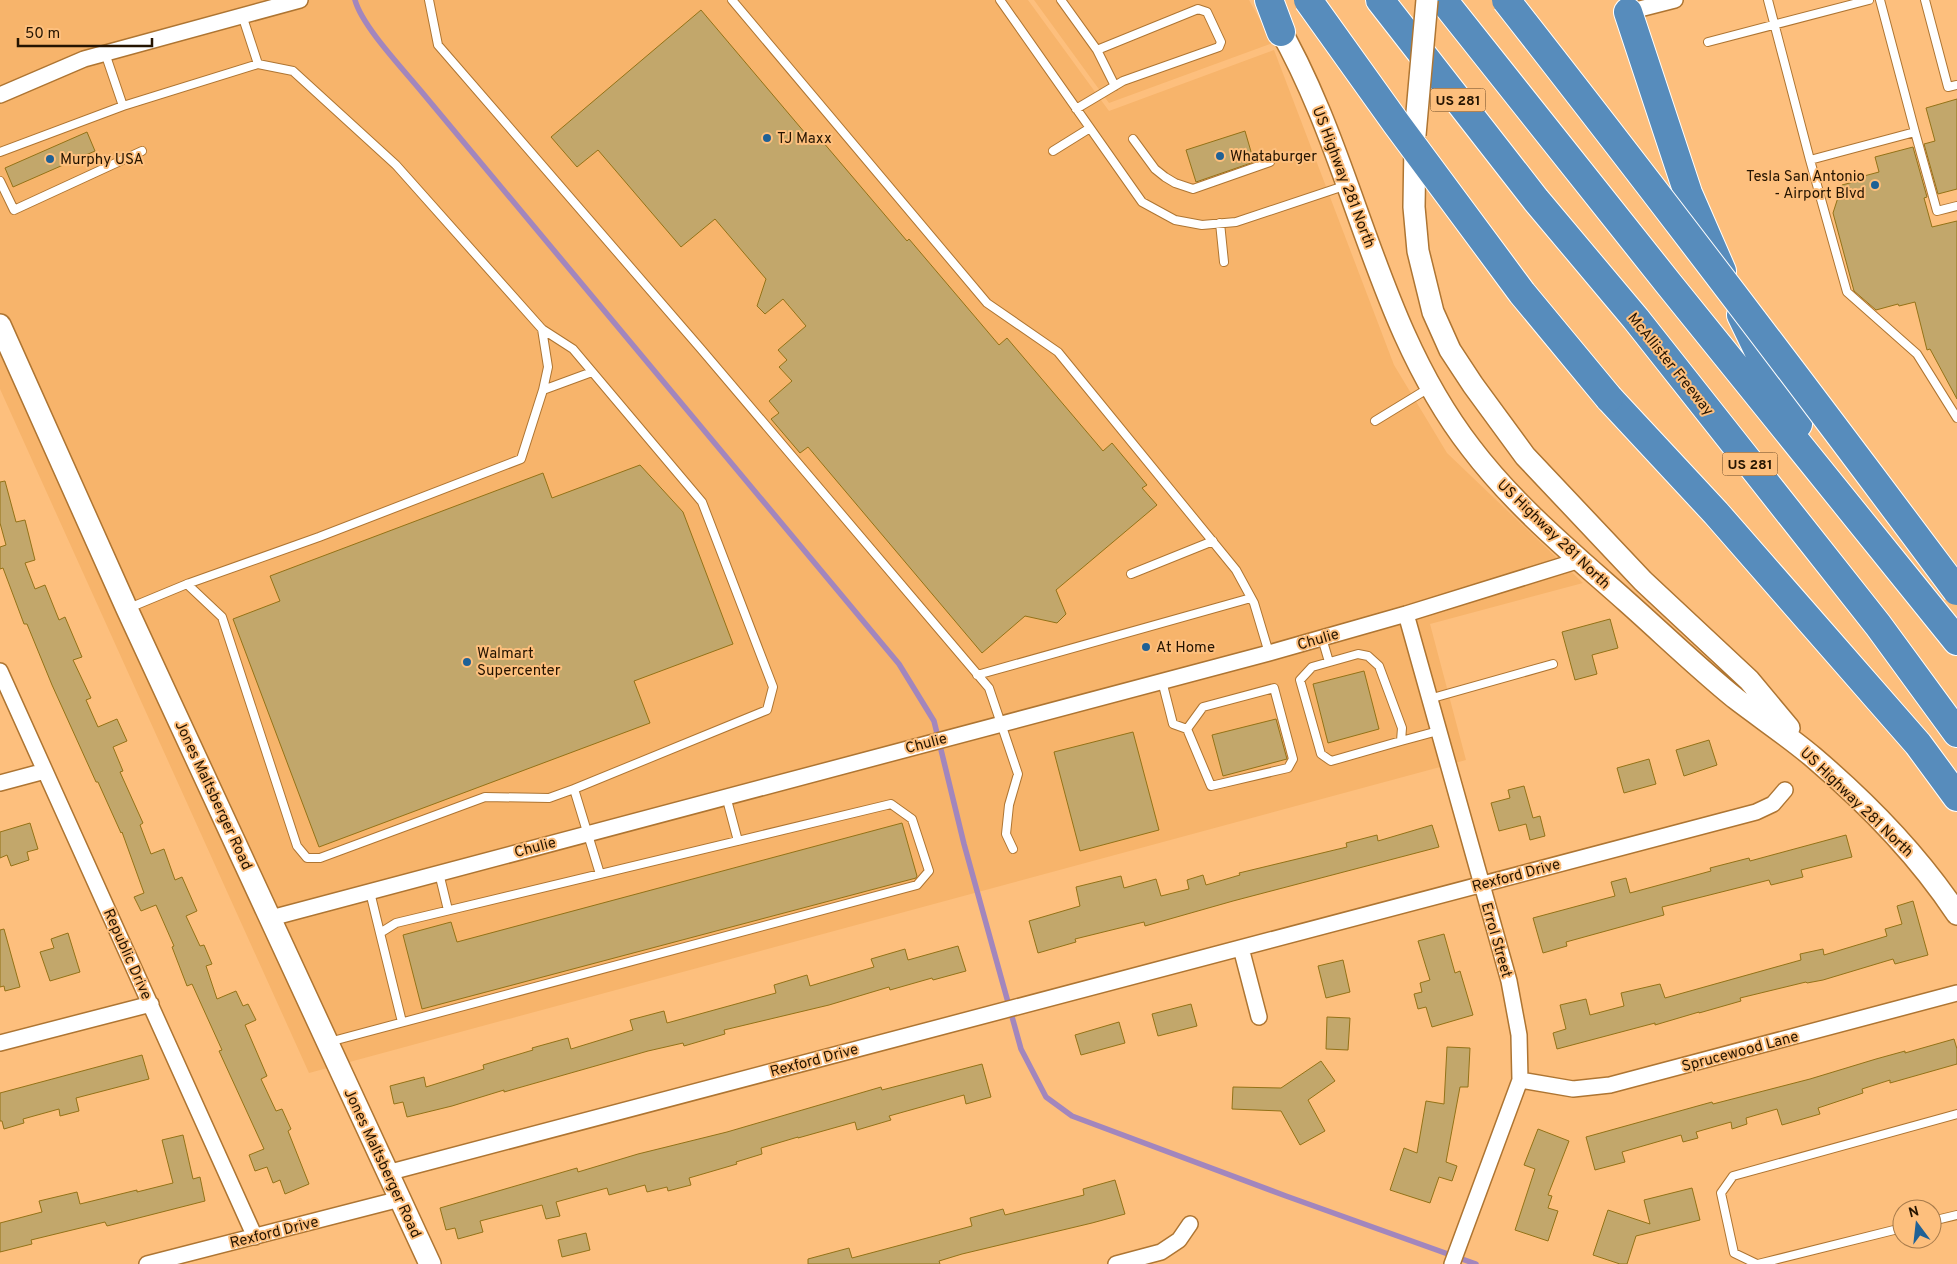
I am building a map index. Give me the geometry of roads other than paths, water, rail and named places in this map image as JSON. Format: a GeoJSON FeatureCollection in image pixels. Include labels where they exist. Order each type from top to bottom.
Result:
{"type":"FeatureCollection","features":[{"type":"Feature","properties":{"kind":"highway"},"geometry":{"type":"LineString","coordinates":[[1269,0],[1281,32]]}},
{"type":"Feature","properties":{"kind":"highway"},"geometry":{"type":"LineString","coordinates":[[1308,0],[1396,123],[1522,292],[1610,398],[1716,513],[1918,744],[1957,797]]}},
{"type":"Feature","properties":{"kind":"highway","name":"McAllister Freeway"},"geometry":{"type":"LineString","coordinates":[[1380,0],[1536,200],[1636,319],[1872,618],[1957,733]]}},
{"type":"Feature","properties":{"kind":"highway","name":"US 281"},"geometry":{"type":"LineString","coordinates":[[1443,0],[1839,497],[1957,641]]}},
{"type":"Feature","properties":{"kind":"highway"},"geometry":{"type":"LineString","coordinates":[[1506,0],[1770,341],[1957,592]]}},
{"type":"Feature","properties":{"kind":"highway"},"geometry":{"type":"LineString","coordinates":[[1626,6],[1688,194],[1769,373],[1839,497]]}},
{"type":"Feature","properties":{"kind":"main road","name":"US Highway 281 North"},"geometry":{"type":"LineString","coordinates":[[1262,0],[1281,32],[1315,101],[1398,319],[1419,365],[1470,448],[1513,497],[1580,560],[1733,696],[1813,757],[1910,852],[1941,890],[1957,914]]}},
{"type":"Feature","properties":{"kind":"main road"},"geometry":{"type":"LineString","coordinates":[[1427,0],[1415,135],[1414,207],[1418,251],[1433,312],[1450,350],[1525,456],[1643,581],[1749,680],[1813,757]]}},
{"type":"Feature","properties":{"kind":"main road","name":"Jones Maltsberger Road"},"geometry":{"type":"LineString","coordinates":[[0,325],[127,609],[430,1264]]}},
{"type":"Feature","properties":{"kind":"street"},"geometry":{"type":"LineString","coordinates":[[1626,6],[1675,0]]}},
{"type":"Feature","properties":{"kind":"street"},"geometry":{"type":"LineString","coordinates":[[0,95],[75,63],[105,53],[297,1]]}},
{"type":"Feature","properties":{"kind":"street","name":"Chulie"},"geometry":{"type":"LineString","coordinates":[[271,918],[589,832],[1269,653],[1406,614],[1580,560]]}},
{"type":"Feature","properties":{"kind":"street","name":"Errol Street"},"geometry":{"type":"LineString","coordinates":[[1406,614],[1509,981],[1519,1035],[1520,1080],[1452,1264]]}},
{"type":"Feature","properties":{"kind":"street","name":"Republic Drive"},"geometry":{"type":"LineString","coordinates":[[0,671],[255,1237]]}},
{"type":"Feature","properties":{"kind":"street"},"geometry":{"type":"LineString","coordinates":[[0,783],[45,771]]}},
{"type":"Feature","properties":{"kind":"street","name":"Rexford Drive"},"geometry":{"type":"LineString","coordinates":[[387,1173],[1756,812],[1773,804],[1785,790]]}},
{"type":"Feature","properties":{"kind":"street"},"geometry":{"type":"LineString","coordinates":[[1241,948],[1259,1017]]}},
{"type":"Feature","properties":{"kind":"street","name":"Sprucewood Lane"},"geometry":{"type":"LineString","coordinates":[[1520,1080],[1573,1089],[1610,1085],[1957,993]]}},
{"type":"Feature","properties":{"kind":"street"},"geometry":{"type":"LineString","coordinates":[[0,1043],[150,1004]]}},
{"type":"Feature","properties":{"kind":"street","name":"Rexford Drive"},"geometry":{"type":"LineString","coordinates":[[147,1264],[400,1199]]}},
{"type":"Feature","properties":{"kind":"street"},"geometry":{"type":"LineString","coordinates":[[1116,1264],[1161,1252],[1179,1240],[1190,1224]]}},
{"type":"Feature","properties":{"kind":"lane"},"geometry":{"type":"LineString","coordinates":[[429,0],[438,45],[701,349],[988,688],[1002,723],[1018,774],[1009,805],[1006,834],[1013,849]]}},
{"type":"Feature","properties":{"kind":"lane"},"geometry":{"type":"LineString","coordinates":[[732,0],[987,303],[1058,352],[1236,570],[1251,598],[1269,653]]}},
{"type":"Feature","properties":{"kind":"lane"},"geometry":{"type":"LineString","coordinates":[[1000,0],[1142,202],[1175,220],[1202,225],[1236,222],[1347,185]]}},
{"type":"Feature","properties":{"kind":"lane"},"geometry":{"type":"LineString","coordinates":[[1061,0],[1097,50],[1115,86]]}},
{"type":"Feature","properties":{"kind":"lane"},"geometry":{"type":"LineString","coordinates":[[1768,0],[1846,292],[1917,354],[1957,418]]}},
{"type":"Feature","properties":{"kind":"lane"},"geometry":{"type":"LineString","coordinates":[[1708,42],[1869,0]]}},
{"type":"Feature","properties":{"kind":"lane"},"geometry":{"type":"LineString","coordinates":[[1880,0],[1937,211],[1957,206]]}},
{"type":"Feature","properties":{"kind":"lane"},"geometry":{"type":"LineString","coordinates":[[1925,0],[1948,88],[1957,85]]}},
{"type":"Feature","properties":{"kind":"lane"},"geometry":{"type":"LineString","coordinates":[[1076,109],[1123,81],[1220,47],[1221,42],[1207,12],[1198,9],[1097,50]]}},
{"type":"Feature","properties":{"kind":"lane"},"geometry":{"type":"LineString","coordinates":[[242,15],[258,64]]}},
{"type":"Feature","properties":{"kind":"lane"},"geometry":{"type":"LineString","coordinates":[[105,53],[123,106]]}},
{"type":"Feature","properties":{"kind":"lane"},"geometry":{"type":"LineString","coordinates":[[0,152],[123,106],[258,64],[293,71],[396,165],[542,330],[573,350],[702,502],[773,687],[767,710],[549,798],[485,797],[320,858],[307,858],[297,846],[222,617],[187,584]]}},
{"type":"Feature","properties":{"kind":"lane"},"geometry":{"type":"LineString","coordinates":[[1053,151],[1090,128]]}},
{"type":"Feature","properties":{"kind":"lane"},"geometry":{"type":"LineString","coordinates":[[1810,160],[1915,132]]}},
{"type":"Feature","properties":{"kind":"lane"},"geometry":{"type":"LineString","coordinates":[[1133,139],[1155,169],[1175,183],[1193,189],[1270,162]]}},
{"type":"Feature","properties":{"kind":"lane"},"geometry":{"type":"LineString","coordinates":[[0,181],[14,210],[142,151]]}},
{"type":"Feature","properties":{"kind":"lane"},"geometry":{"type":"LineString","coordinates":[[1220,223],[1224,262]]}},
{"type":"Feature","properties":{"kind":"lane"},"geometry":{"type":"LineString","coordinates":[[127,609],[187,584],[319,537],[521,459],[548,367],[542,330]]}},
{"type":"Feature","properties":{"kind":"lane"},"geometry":{"type":"LineString","coordinates":[[542,390],[592,372]]}},
{"type":"Feature","properties":{"kind":"lane"},"geometry":{"type":"LineString","coordinates":[[1375,421],[1431,387]]}},
{"type":"Feature","properties":{"kind":"lane"},"geometry":{"type":"LineString","coordinates":[[1131,574],[1213,541]]}},
{"type":"Feature","properties":{"kind":"lane"},"geometry":{"type":"LineString","coordinates":[[977,675],[1251,598]]}},
{"type":"Feature","properties":{"kind":"lane"},"geometry":{"type":"LineString","coordinates":[[1322,638],[1329,662]]}},
{"type":"Feature","properties":{"kind":"lane"},"geometry":{"type":"LineString","coordinates":[[1401,741],[1402,728],[1378,666],[1368,656],[1358,654],[1329,662],[1312,668],[1300,680],[1321,754],[1331,761],[1438,731]]}},
{"type":"Feature","properties":{"kind":"lane"},"geometry":{"type":"LineString","coordinates":[[1429,699],[1553,664]]}},
{"type":"Feature","properties":{"kind":"lane"},"geometry":{"type":"LineString","coordinates":[[1162,681],[1173,724],[1187,729],[1211,786],[1288,768],[1293,759],[1274,688],[1202,708],[1187,729]]}},
{"type":"Feature","properties":{"kind":"lane"},"geometry":{"type":"LineString","coordinates":[[574,788],[589,832],[600,874]]}},
{"type":"Feature","properties":{"kind":"lane"},"geometry":{"type":"LineString","coordinates":[[726,796],[738,841]]}},
{"type":"Feature","properties":{"kind":"lane"},"geometry":{"type":"LineString","coordinates":[[327,1042],[917,885],[929,871],[912,819],[892,804],[396,923],[380,933]]}},
{"type":"Feature","properties":{"kind":"lane"},"geometry":{"type":"LineString","coordinates":[[439,873],[448,910]]}},
{"type":"Feature","properties":{"kind":"lane"},"geometry":{"type":"LineString","coordinates":[[370,892],[402,1022]]}},
{"type":"Feature","properties":{"kind":"lane"},"geometry":{"type":"LineString","coordinates":[[1892,1230],[1758,1264],[1734,1254],[1721,1193],[1733,1176],[1957,1114]]}},
{"type":"Feature","properties":{"kind":"lane"},"geometry":{"type":"LineString","coordinates":[[1942,1219],[1957,1215]]}},
{"type":"Feature","properties":{"kind":"waterway"},"geometry":{"type":"LineString","coordinates":[[355,0],[366,22],[384,47],[899,664],[934,721],[964,844],[1021,1049],[1046,1097],[1072,1116],[1286,1196],[1476,1264]]}},
{"type":"Feature","properties":{"kind":"place","name":"TJ Maxx"},"geometry":{"type":"Point","coordinates":[767,138]}},
{"type":"Feature","properties":{"kind":"place","name":"Whataburger"},"geometry":{"type":"Point","coordinates":[1220,156]}},
{"type":"Feature","properties":{"kind":"place","name":"Murphy USA"},"geometry":{"type":"Point","coordinates":[50,159]}},
{"type":"Feature","properties":{"kind":"place","name":"Tesla San Antonio - Airport Blvd"},"geometry":{"type":"Point","coordinates":[1875,185]}},
{"type":"Feature","properties":{"kind":"place","name":"At Home"},"geometry":{"type":"Point","coordinates":[1146,647]}},
{"type":"Feature","properties":{"kind":"place","name":"Walmart Supercenter"},"geometry":{"type":"Point","coordinates":[467,662]}}]}
